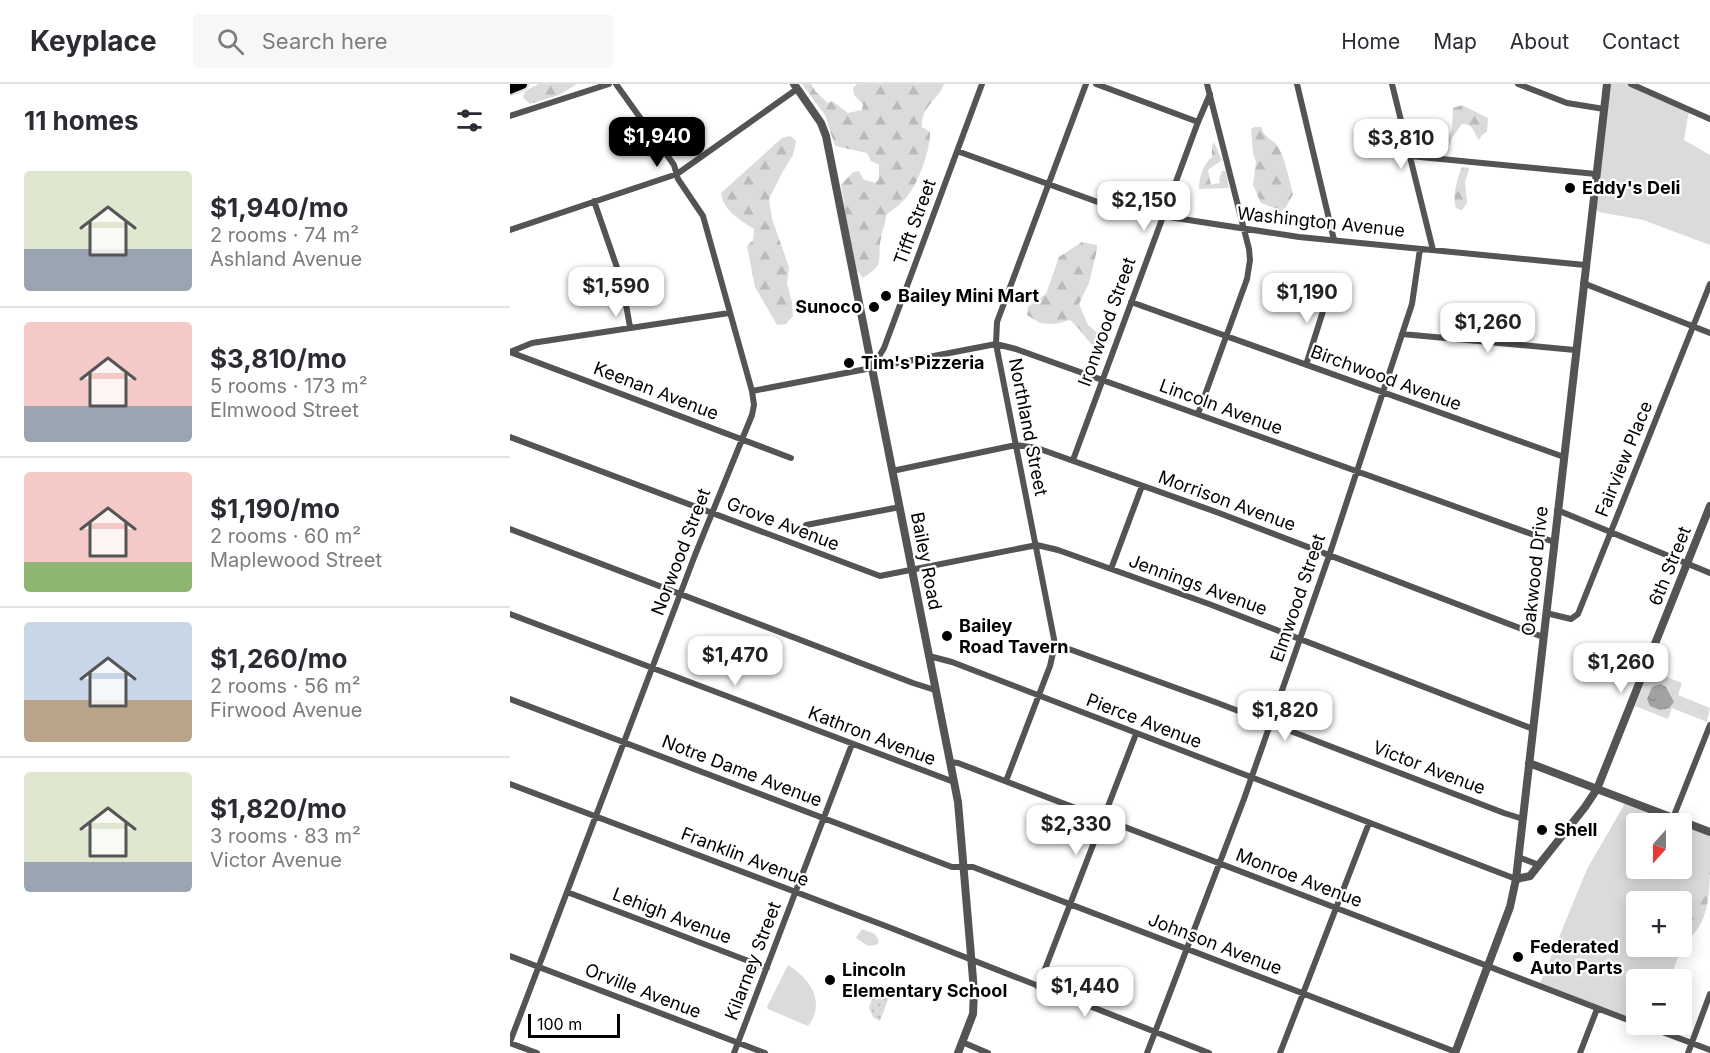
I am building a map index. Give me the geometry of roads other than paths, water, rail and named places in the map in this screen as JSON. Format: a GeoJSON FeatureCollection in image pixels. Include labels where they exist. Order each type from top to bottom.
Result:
{"type":"FeatureCollection","features":[{"type":"Feature","properties":{"kind":"highway"},"geometry":{"type":"LineString","coordinates":[[510,89],[522,84]]}},
{"type":"Feature","properties":{"kind":"street"},"geometry":{"type":"LineString","coordinates":[[510,116],[609,84]]}},
{"type":"Feature","properties":{"kind":"street","name":"Norwood Street"},"geometry":{"type":"LineString","coordinates":[[510,1042],[753,411],[752,391],[703,216],[678,179],[674,165],[616,84]]}},
{"type":"Feature","properties":{"kind":"street","name":"Tifft Street"},"geometry":{"type":"LineString","coordinates":[[872,368],[884,348],[982,84]]}},
{"type":"Feature","properties":{"kind":"street","name":"Northland Street"},"geometry":{"type":"LineString","coordinates":[[1006,782],[1050,666],[1055,644],[996,344],[997,322],[1086,84]]}},
{"type":"Feature","properties":{"kind":"street"},"geometry":{"type":"LineString","coordinates":[[1096,84],[1198,122]]}},
{"type":"Feature","properties":{"kind":"street"},"geometry":{"type":"LineString","coordinates":[[1198,414],[1249,270],[1249,249],[1245,230],[1207,84]]}},
{"type":"Feature","properties":{"kind":"street"},"geometry":{"type":"LineString","coordinates":[[1297,84],[1334,240]]}},
{"type":"Feature","properties":{"kind":"street"},"geometry":{"type":"LineString","coordinates":[[1392,84],[1432,250]]}},
{"type":"Feature","properties":{"kind":"street"},"geometry":{"type":"LineString","coordinates":[[1518,84],[1529,86],[1568,104],[1604,109]]}},
{"type":"Feature","properties":{"kind":"street","name":"Oakwood Drive"},"geometry":{"type":"LineString","coordinates":[[1455,1053],[1510,907],[1516,879],[1606,84]]}},
{"type":"Feature","properties":{"kind":"street"},"geometry":{"type":"LineString","coordinates":[[1631,84],[1710,119]]}},
{"type":"Feature","properties":{"kind":"street"},"geometry":{"type":"LineString","coordinates":[[510,230],[677,174],[795,87]]}},
{"type":"Feature","properties":{"kind":"street","name":"Bailey Road"},"geometry":{"type":"LineString","coordinates":[[795,87],[821,123],[826,135],[958,802],[974,1009],[958,1053]]}},
{"type":"Feature","properties":{"kind":"street","name":"Ironwood Street"},"geometry":{"type":"LineString","coordinates":[[1073,460],[1210,94]]}},
{"type":"Feature","properties":{"kind":"street","name":"Washington Avenue"},"geometry":{"type":"LineString","coordinates":[[957,151],[1107,207],[1245,230],[1585,265]]}},
{"type":"Feature","properties":{"kind":"street"},"geometry":{"type":"LineString","coordinates":[[1410,156],[1596,174]]}},
{"type":"Feature","properties":{"kind":"street"},"geometry":{"type":"LineString","coordinates":[[594,201],[622,282],[630,327]]}},
{"type":"Feature","properties":{"kind":"street","name":"Elmwood Street"},"geometry":{"type":"LineString","coordinates":[[1147,1053],[1220,863],[1329,556],[1414,294],[1420,249]]}},
{"type":"Feature","properties":{"kind":"street"},"geometry":{"type":"LineString","coordinates":[[1583,283],[1710,333]]}},
{"type":"Feature","properties":{"kind":"street","name":"Fairview Place"},"geometry":{"type":"LineString","coordinates":[[1546,613],[1570,619],[1578,614],[1710,284]]}},
{"type":"Feature","properties":{"kind":"street"},"geometry":{"type":"LineString","coordinates":[[1306,365],[1330,289]]}},
{"type":"Feature","properties":{"kind":"street","name":"Birchwood Avenue"},"geometry":{"type":"LineString","coordinates":[[1131,302],[1563,457]]}},
{"type":"Feature","properties":{"kind":"street"},"geometry":{"type":"LineString","coordinates":[[510,352],[532,343],[729,313]]}},
{"type":"Feature","properties":{"kind":"street"},"geometry":{"type":"LineString","coordinates":[[1402,334],[1575,350]]}},
{"type":"Feature","properties":{"kind":"street","name":"Lincoln Avenue"},"geometry":{"type":"LineString","coordinates":[[752,391],[996,344],[1102,379],[1554,542]]}},
{"type":"Feature","properties":{"kind":"street","name":"Keenan Avenue"},"geometry":{"type":"LineString","coordinates":[[510,352],[791,459]]}},
{"type":"Feature","properties":{"kind":"street","name":"Grove Avenue"},"geometry":{"type":"LineString","coordinates":[[510,437],[870,573],[885,576],[912,571]]}},
{"type":"Feature","properties":{"kind":"street","name":"Morrison Avenue"},"geometry":{"type":"LineString","coordinates":[[892,471],[1017,446],[1037,448],[1543,637]]}},
{"type":"Feature","properties":{"kind":"street"},"geometry":{"type":"LineString","coordinates":[[1111,568],[1143,486]]}},
{"type":"Feature","properties":{"kind":"street","name":"6th Street"},"geometry":{"type":"LineString","coordinates":[[1516,879],[1530,876],[1585,807],[1596,789],[1710,506]]}},
{"type":"Feature","properties":{"kind":"street"},"geometry":{"type":"LineString","coordinates":[[806,525],[900,507]]}},
{"type":"Feature","properties":{"kind":"street"},"geometry":{"type":"LineString","coordinates":[[1557,510],[1710,573]]}},
{"type":"Feature","properties":{"kind":"street"},"geometry":{"type":"LineString","coordinates":[[510,529],[935,690]]}},
{"type":"Feature","properties":{"kind":"street","name":"Jennings Avenue"},"geometry":{"type":"LineString","coordinates":[[912,571],[1037,545],[1058,550],[1111,568],[1533,729]]}},
{"type":"Feature","properties":{"kind":"street","name":"Kathron Avenue"},"geometry":{"type":"LineString","coordinates":[[510,614],[954,782]]}},
{"type":"Feature","properties":{"kind":"street","name":"Victor Avenue"},"geometry":{"type":"LineString","coordinates":[[1055,644],[1523,819]]}},
{"type":"Feature","properties":{"kind":"street","name":"Pierce Avenue"},"geometry":{"type":"LineString","coordinates":[[929,656],[952,662],[1516,879]]}},
{"type":"Feature","properties":{"kind":"street","name":"Notre Dame Avenue"},"geometry":{"type":"LineString","coordinates":[[510,699],[952,867],[963,867]]}},
{"type":"Feature","properties":{"kind":"street"},"geometry":{"type":"LineString","coordinates":[[1675,813],[1710,724]]}},
{"type":"Feature","properties":{"kind":"street"},"geometry":{"type":"LineString","coordinates":[[1038,987],[1136,734]]}},
{"type":"Feature","properties":{"kind":"street","name":"Kilarney Street"},"geometry":{"type":"LineString","coordinates":[[734,1053],[852,744]]}},
{"type":"Feature","properties":{"kind":"street","name":"Monroe Avenue"},"geometry":{"type":"LineString","coordinates":[[950,762],[958,763],[1626,1019]]}},
{"type":"Feature","properties":{"kind":"street"},"geometry":{"type":"LineString","coordinates":[[1529,763],[1660,813]]}},
{"type":"Feature","properties":{"kind":"street","name":"Franklin Avenue"},"geometry":{"type":"LineString","coordinates":[[510,784],[796,892],[1209,1053]]}},
{"type":"Feature","properties":{"kind":"street"},"geometry":{"type":"LineString","coordinates":[[1280,1053],[1369,823]]}},
{"type":"Feature","properties":{"kind":"street"},"geometry":{"type":"LineString","coordinates":[[1692,825],[1710,832]]}},
{"type":"Feature","properties":{"kind":"street"},"geometry":{"type":"LineString","coordinates":[[1518,857],[1539,865]]}},
{"type":"Feature","properties":{"kind":"street","name":"Johnson Avenue"},"geometry":{"type":"LineString","coordinates":[[963,867],[973,867],[1455,1053]]}},
{"type":"Feature","properties":{"kind":"street","name":"Lehigh Avenue"},"geometry":{"type":"LineString","coordinates":[[567,892],[767,968]]}},
{"type":"Feature","properties":{"kind":"street","name":"Orville Avenue"},"geometry":{"type":"LineString","coordinates":[[510,956],[765,1053]]}},
{"type":"Feature","properties":{"kind":"street"},"geometry":{"type":"LineString","coordinates":[[1688,1053],[1710,994]]}},
{"type":"Feature","properties":{"kind":"street"},"geometry":{"type":"LineString","coordinates":[[1580,1053],[1597,1009]]}},
{"type":"Feature","properties":{"kind":"street"},"geometry":{"type":"LineString","coordinates":[[1669,1035],[1710,1050]]}},
{"type":"Feature","properties":{"kind":"street"},"geometry":{"type":"LineString","coordinates":[[510,1042],[537,1053]]}},
{"type":"Feature","properties":{"kind":"street"},"geometry":{"type":"LineString","coordinates":[[962,1042],[988,1053]]}},
{"type":"Feature","properties":{"kind":"water"},"geometry":{"type":"Polygon","coordinates":[[[1661,684],[1666,687],[1674,702],[1669,708],[1660,710],[1650,706],[1647,699],[1652,687],[1661,684]]]}},
{"type":"Feature","properties":{"kind":"place","name":"Eddy's Deli"},"geometry":{"type":"Point","coordinates":[1570,188]}},
{"type":"Feature","properties":{"kind":"place","name":"Bailey Mini Mart"},"geometry":{"type":"Point","coordinates":[886,296]}},
{"type":"Feature","properties":{"kind":"place","name":"Sunoco"},"geometry":{"type":"Point","coordinates":[874,307]}},
{"type":"Feature","properties":{"kind":"place","name":"Tim's Pizzeria"},"geometry":{"type":"Point","coordinates":[849,363]}},
{"type":"Feature","properties":{"kind":"place","name":"Bailey Road Tavern"},"geometry":{"type":"Point","coordinates":[947,636]}},
{"type":"Feature","properties":{"kind":"place","name":"Shell"},"geometry":{"type":"Point","coordinates":[1542,830]}},
{"type":"Feature","properties":{"kind":"place","name":"Federated Auto Parts"},"geometry":{"type":"Point","coordinates":[1518,957]}},
{"type":"Feature","properties":{"kind":"place","name":"Lincoln Elementary School"},"geometry":{"type":"Point","coordinates":[830,980]}}]}
